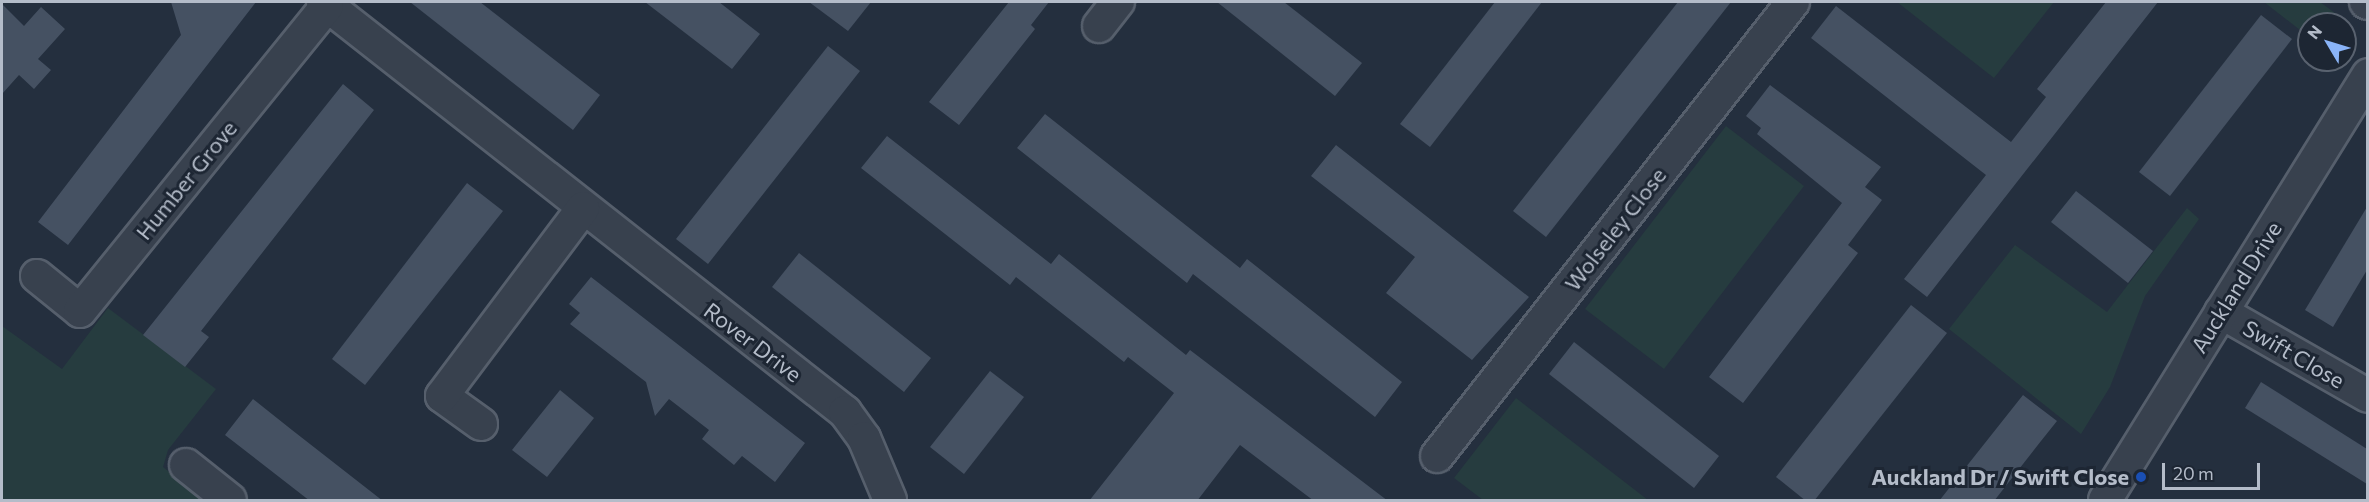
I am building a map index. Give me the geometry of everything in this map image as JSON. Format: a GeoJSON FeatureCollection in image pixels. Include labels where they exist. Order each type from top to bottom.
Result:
{"type":"FeatureCollection","features":[{"type":"Feature","properties":{"kind":"street"},"geometry":{"type":"LineString","coordinates":[[1099,27],[1118,2]]}},
{"type":"Feature","properties":{"kind":"street","name":"Wolseley Close"},"geometry":{"type":"LineString","coordinates":[[1437,456],[1793,2]]}},
{"type":"Feature","properties":{"kind":"street","name":"Rover Drive"},"geometry":{"type":"LineString","coordinates":[[325,4],[845,412],[864,438],[890,501]]}},
{"type":"Feature","properties":{"kind":"street","name":"Humber Grove"},"geometry":{"type":"LineString","coordinates":[[37,276],[81,311],[325,4]]}},
{"type":"Feature","properties":{"kind":"street","name":"Auckland Drive"},"geometry":{"type":"LineString","coordinates":[[2105,501],[2367,75]]}},
{"type":"Feature","properties":{"kind":"street"},"geometry":{"type":"LineString","coordinates":[[481,424],[442,396],[583,208]]}},
{"type":"Feature","properties":{"kind":"street","name":"Swift Close"},"geometry":{"type":"LineString","coordinates":[[2221,312],[2367,396]]}},
{"type":"Feature","properties":{"kind":"street"},"geometry":{"type":"LineString","coordinates":[[186,465],[230,501]]}},
{"type":"Feature","properties":{"kind":"green space"},"geometry":{"type":"Polygon","coordinates":[[[1897,2],[2054,2],[1994,78],[1897,2]]]}},
{"type":"Feature","properties":{"kind":"green space"},"geometry":{"type":"Polygon","coordinates":[[[2264,2],[2320,2],[2334,12],[2297,12],[2297,28],[2264,2]]]}},
{"type":"Feature","properties":{"kind":"green space"},"geometry":{"type":"Polygon","coordinates":[[[1726,126],[1804,186],[1664,369],[1585,309],[1726,126]]]}},
{"type":"Feature","properties":{"kind":"green space"},"geometry":{"type":"Polygon","coordinates":[[[2187,208],[2199,219],[2145,296],[2110,387],[2081,434],[1949,329],[2015,245],[2107,312],[2187,208]]]}},
{"type":"Feature","properties":{"kind":"green space"},"geometry":{"type":"Polygon","coordinates":[[[108,308],[216,389],[168,450],[163,467],[204,500],[2,500],[2,326],[62,369],[108,308]]]}},
{"type":"Feature","properties":{"kind":"green space"},"geometry":{"type":"Polygon","coordinates":[[[1516,398],[1648,500],[1483,500],[1454,478],[1516,398]]]}},
{"type":"Feature","properties":{"kind":"building"},"geometry":{"type":"Polygon","coordinates":[[[171,2],[256,2],[68,245],[38,222],[181,35],[171,2]]]}},
{"type":"Feature","properties":{"kind":"building"},"geometry":{"type":"Polygon","coordinates":[[[410,2],[480,2],[600,95],[573,130],[410,2]]]}},
{"type":"Feature","properties":{"kind":"building"},"geometry":{"type":"Polygon","coordinates":[[[645,2],[719,2],[760,34],[732,69],[645,2]]]}},
{"type":"Feature","properties":{"kind":"building"},"geometry":{"type":"Polygon","coordinates":[[[809,2],[871,2],[848,31],[809,2]]]}},
{"type":"Feature","properties":{"kind":"building"},"geometry":{"type":"Polygon","coordinates":[[[1009,2],[1049,2],[1031,25],[1035,29],[959,125],[929,102],[1009,2]]]}},
{"type":"Feature","properties":{"kind":"building"},"geometry":{"type":"Polygon","coordinates":[[[1217,2],[1284,2],[1362,63],[1335,96],[1217,2]]]}},
{"type":"Feature","properties":{"kind":"building"},"geometry":{"type":"Polygon","coordinates":[[[1495,2],[1542,2],[1430,147],[1400,124],[1495,2]]]}},
{"type":"Feature","properties":{"kind":"building"},"geometry":{"type":"Polygon","coordinates":[[[1678,2],[1731,2],[1546,237],[1513,211],[1678,2]]]}},
{"type":"Feature","properties":{"kind":"building"},"geometry":{"type":"Polygon","coordinates":[[[2106,2],[2158,2],[1927,297],[1904,279],[1986,175],[1811,38],[1836,6],[2011,142],[2046,97],[2037,89],[2106,2]]]}},
{"type":"Feature","properties":{"kind":"building"},"geometry":{"type":"Polygon","coordinates":[[[2,4],[24,26],[41,7],[65,29],[38,59],[51,70],[34,89],[19,75],[2,94],[2,4]]]}},
{"type":"Feature","properties":{"kind":"building"},"geometry":{"type":"Polygon","coordinates":[[[2261,15],[2292,39],[2170,196],[2139,172],[2261,15]]]}},
{"type":"Feature","properties":{"kind":"building"},"geometry":{"type":"Polygon","coordinates":[[[828,46],[860,71],[708,264],[676,239],[828,46]]]}},
{"type":"Feature","properties":{"kind":"building"},"geometry":{"type":"Polygon","coordinates":[[[343,84],[374,110],[201,331],[209,337],[185,367],[143,335],[343,84]]]}},
{"type":"Feature","properties":{"kind":"building"},"geometry":{"type":"Polygon","coordinates":[[[1770,85],[1881,167],[1865,187],[1882,200],[1848,245],[1858,253],[1743,403],[1709,377],[1842,203],[1757,134],[1761,128],[1746,116],[1770,85]]]}},
{"type":"Feature","properties":{"kind":"building"},"geometry":{"type":"Polygon","coordinates":[[[1045,114],[1240,268],[1247,259],[1402,382],[1375,417],[1193,274],[1187,283],[1017,148],[1045,114]]]}},
{"type":"Feature","properties":{"kind":"building"},"geometry":{"type":"Polygon","coordinates":[[[887,136],[1051,264],[1059,254],[1186,355],[1190,350],[1388,501],[1314,501],[1240,445],[1197,501],[1089,501],[1174,393],[1128,357],[1124,362],[1016,277],[1010,285],[861,168],[887,136]]]}},
{"type":"Feature","properties":{"kind":"building"},"geometry":{"type":"Polygon","coordinates":[[[1336,145],[1529,297],[1472,360],[1386,293],[1415,257],[1311,176],[1336,145]]]}},
{"type":"Feature","properties":{"kind":"building"},"geometry":{"type":"Polygon","coordinates":[[[467,183],[503,211],[365,385],[332,359],[467,183]]]}},
{"type":"Feature","properties":{"kind":"building"},"geometry":{"type":"Polygon","coordinates":[[[2076,191],[2153,251],[2128,283],[2051,222],[2076,191]]]}},
{"type":"Feature","properties":{"kind":"building"},"geometry":{"type":"Polygon","coordinates":[[[2367,207],[2367,270],[2333,327],[2305,310],[2367,207]]]}},
{"type":"Feature","properties":{"kind":"building"},"geometry":{"type":"Polygon","coordinates":[[[799,253],[931,358],[904,392],[772,287],[799,253]]]}},
{"type":"Feature","properties":{"kind":"building"},"geometry":{"type":"Polygon","coordinates":[[[591,277],[805,443],[775,482],[742,456],[734,465],[702,439],[709,430],[669,399],[655,416],[646,382],[570,324],[580,313],[569,304],[591,277]]]}},
{"type":"Feature","properties":{"kind":"building"},"geometry":{"type":"Polygon","coordinates":[[[1911,305],[1947,333],[1814,501],[1806,501],[1776,477],[1911,305]]]}},
{"type":"Feature","properties":{"kind":"building"},"geometry":{"type":"Polygon","coordinates":[[[1574,342],[1719,456],[1694,488],[1549,374],[1574,342]]]}},
{"type":"Feature","properties":{"kind":"building"},"geometry":{"type":"Polygon","coordinates":[[[990,371],[1024,397],[964,474],[930,447],[990,371]]]}},
{"type":"Feature","properties":{"kind":"building"},"geometry":{"type":"Polygon","coordinates":[[[2261,382],[2367,449],[2367,484],[2245,408],[2261,382]]]}},
{"type":"Feature","properties":{"kind":"building"},"geometry":{"type":"Polygon","coordinates":[[[560,390],[594,418],[547,477],[512,450],[560,390]]]}},
{"type":"Feature","properties":{"kind":"building"},"geometry":{"type":"Polygon","coordinates":[[[2023,395],[2057,421],[1994,501],[1939,501],[2023,395]]]}},
{"type":"Feature","properties":{"kind":"building"},"geometry":{"type":"Polygon","coordinates":[[[253,399],[383,501],[310,501],[225,435],[253,399]]]}},
{"type":"Feature","properties":{"kind":"place","name":"Auckland Dr / Swift Close"},"geometry":{"type":"Point","coordinates":[2141,477]}}]}
